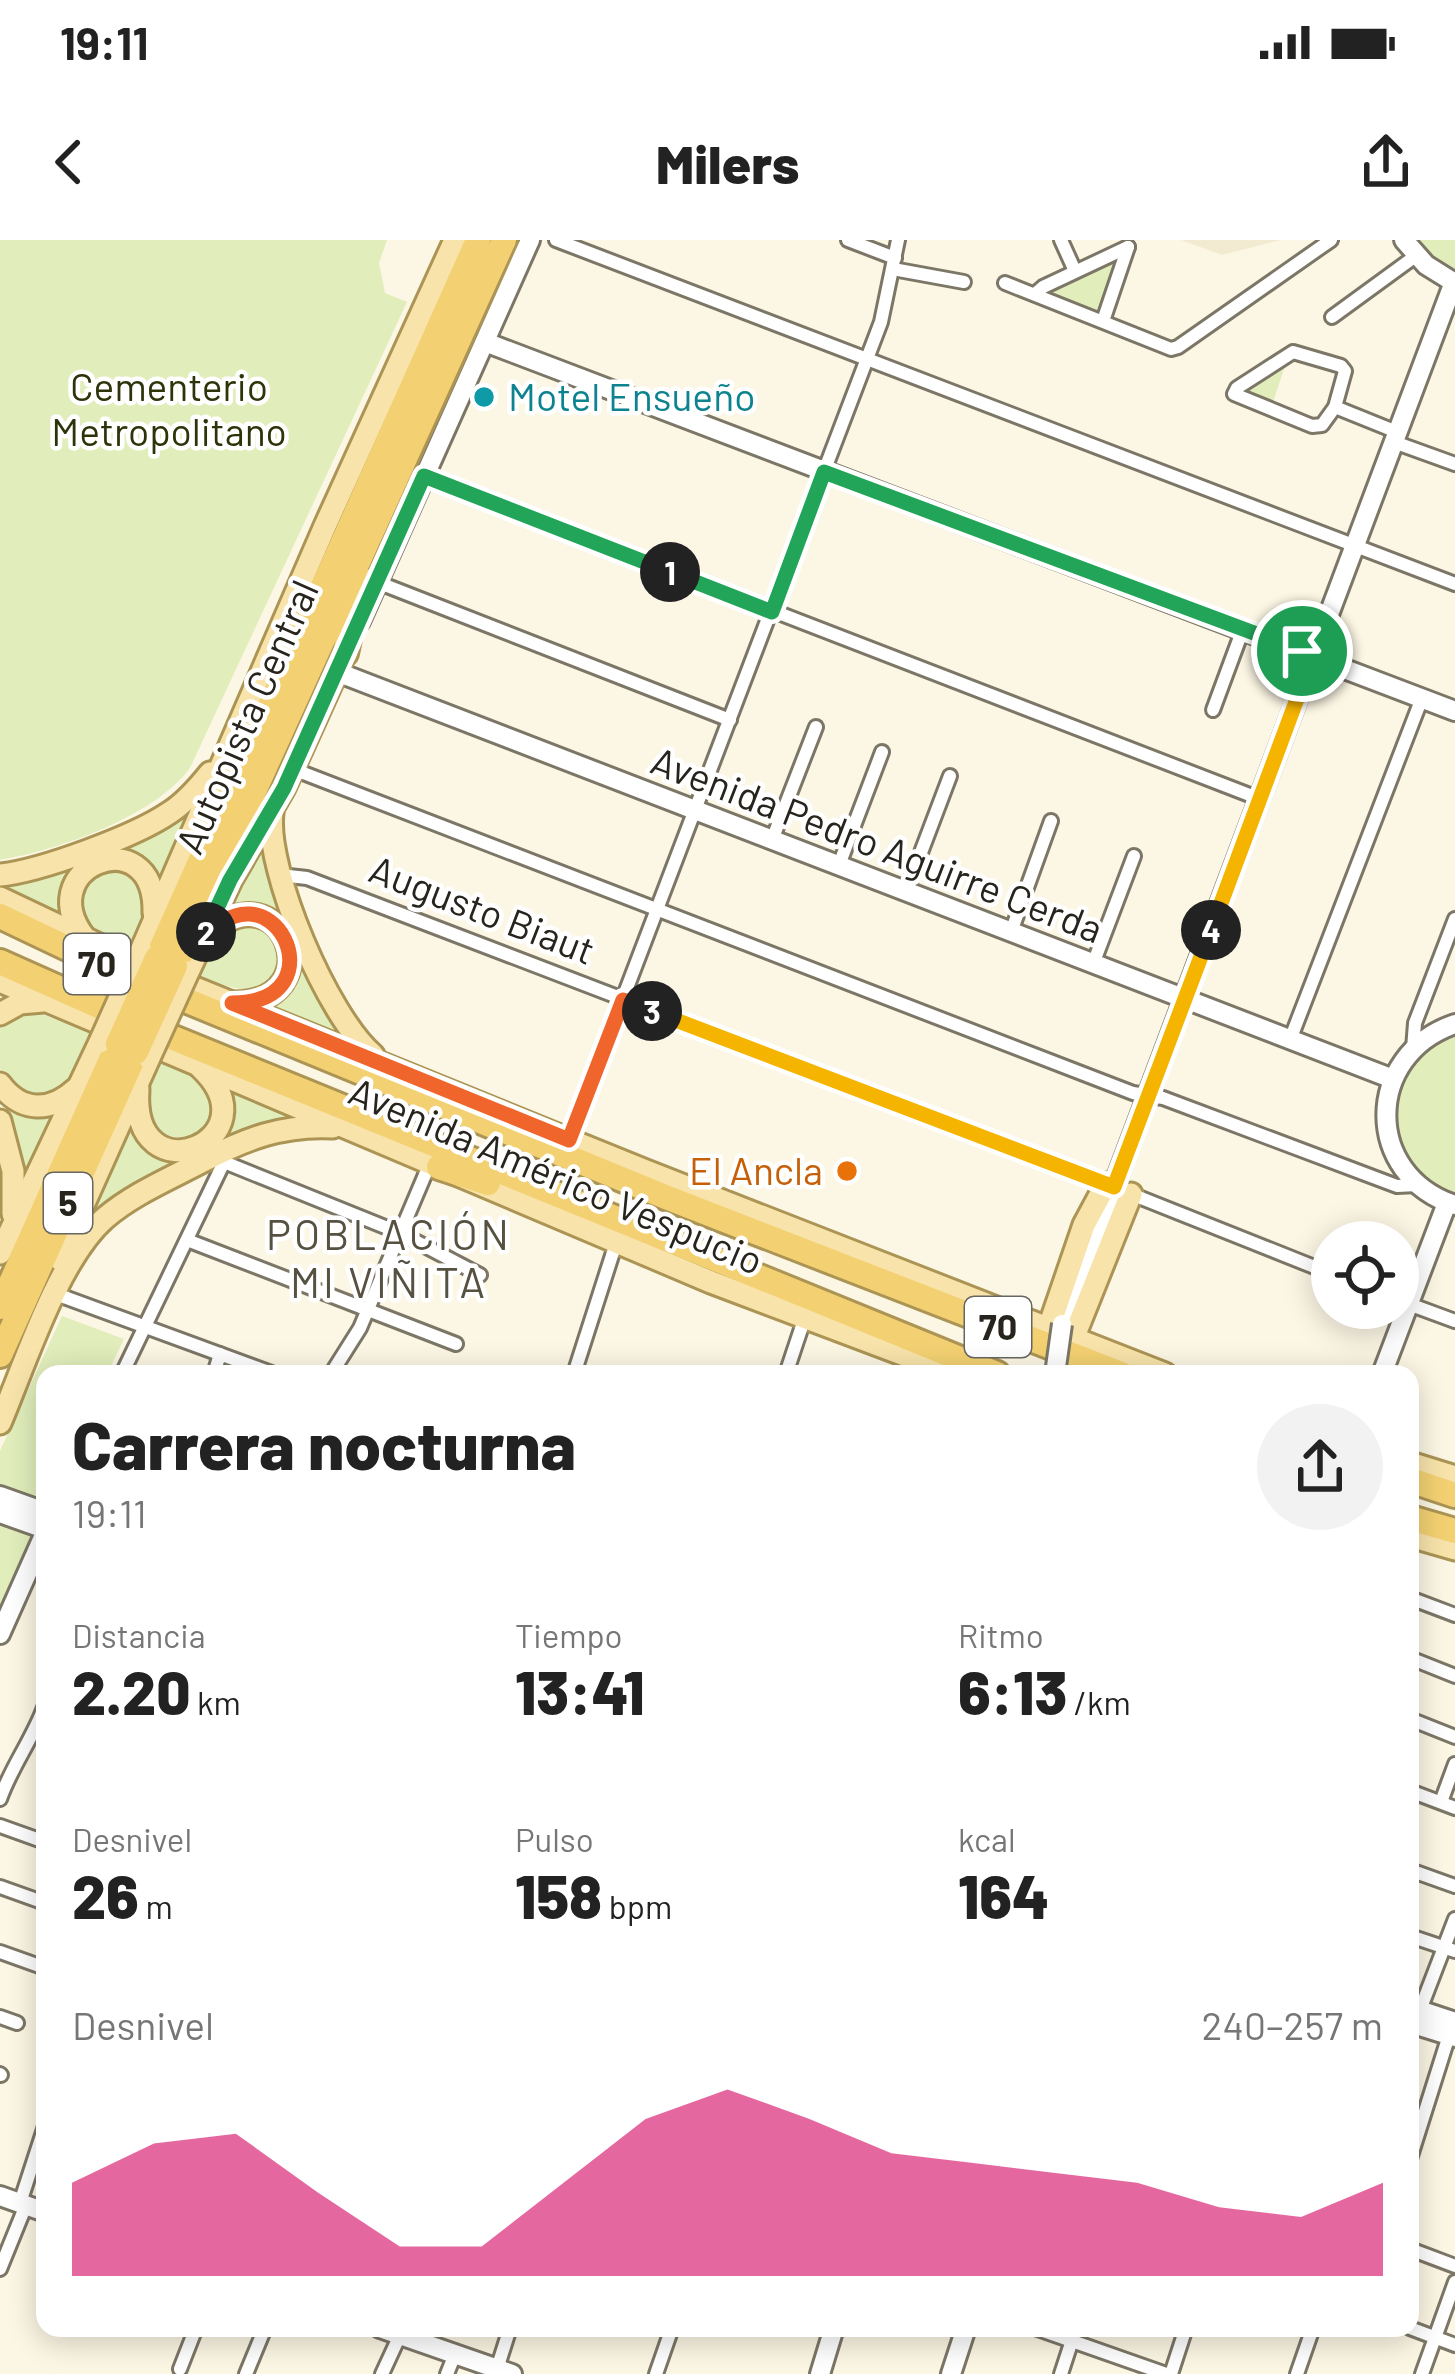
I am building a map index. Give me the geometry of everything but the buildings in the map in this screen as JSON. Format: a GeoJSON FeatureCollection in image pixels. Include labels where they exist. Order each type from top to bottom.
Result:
{"type":"FeatureCollection","features":[{"type":"Feature","properties":{"kind":"highway","name":"Autopista Central"},"geometry":{"type":"LineString","coordinates":[[0,1355],[126,1049],[478,240]]}},
{"type":"Feature","properties":{"kind":"highway","name":"Autopista Central"},"geometry":{"type":"LineString","coordinates":[[165,962],[504,240]]}},
{"type":"Feature","properties":{"kind":"highway"},"geometry":{"type":"LineString","coordinates":[[341,662],[378,513]]}},
{"type":"Feature","properties":{"kind":"highway","name":"70"},"geometry":{"type":"LineString","coordinates":[[0,916],[122,974],[810,1255],[1097,1365]]}},
{"type":"Feature","properties":{"kind":"highway","name":"70"},"geometry":{"type":"LineString","coordinates":[[0,962],[103,1010],[976,1365]]}},
{"type":"Feature","properties":{"kind":"highway","name":"Autopista Central"},"geometry":{"type":"LineString","coordinates":[[0,1307],[126,1049]]}},
{"type":"Feature","properties":{"kind":"highway"},"geometry":{"type":"LineString","coordinates":[[435,1165],[665,1240]]}},
{"type":"Feature","properties":{"kind":"highway"},"geometry":{"type":"LineString","coordinates":[[646,1171],[810,1255]]}},
{"type":"Feature","properties":{"kind":"highway"},"geometry":{"type":"LineString","coordinates":[[1419,1483],[1455,1495]]}},
{"type":"Feature","properties":{"kind":"highway"},"geometry":{"type":"LineString","coordinates":[[1419,1521],[1455,1532]]}},
{"type":"Feature","properties":{"kind":"main road"},"geometry":{"type":"LineString","coordinates":[[153,923],[455,240]]}},
{"type":"Feature","properties":{"kind":"main road"},"geometry":{"type":"LineString","coordinates":[[200,945],[230,880],[272,812],[341,662]]}},
{"type":"Feature","properties":{"kind":"main road"},"geometry":{"type":"LineString","coordinates":[[0,875],[35,868],[166,816],[200,786],[233,737]]}},
{"type":"Feature","properties":{"kind":"main road"},"geometry":{"type":"LineString","coordinates":[[272,812],[272,845],[279,875],[337,1014],[361,1044],[388,1066]]}},
{"type":"Feature","properties":{"kind":"main road"},"geometry":{"type":"LineString","coordinates":[[89,943],[75,922],[71,895],[79,876],[97,862],[121,860],[144,873],[154,894],[153,923],[165,962],[243,915],[270,920],[286,936],[291,963],[282,983],[264,998],[232,1003]]}},
{"type":"Feature","properties":{"kind":"main road","name":"Avenida Américo Vespucio"},"geometry":{"type":"LineString","coordinates":[[0,898],[89,943],[232,1003],[1143,1365]]}},
{"type":"Feature","properties":{"kind":"main road","name":"Avenida Américo Vespucio"},"geometry":{"type":"LineString","coordinates":[[0,981],[616,1243],[805,1317],[899,1364]]}},
{"type":"Feature","properties":{"kind":"main road"},"geometry":{"type":"LineString","coordinates":[[0,1014],[20,1004],[44,1001]]}},
{"type":"Feature","properties":{"kind":"main road"},"geometry":{"type":"LineString","coordinates":[[0,1084],[14,1100],[35,1107],[61,1101],[126,1049],[140,1080],[138,1111],[147,1134],[163,1148],[190,1150],[214,1136],[223,1109],[218,1089],[194,1063]]}},
{"type":"Feature","properties":{"kind":"main road"},"geometry":{"type":"LineString","coordinates":[[0,1420],[21,1346],[140,1080]]}},
{"type":"Feature","properties":{"kind":"main road"},"geometry":{"type":"LineString","coordinates":[[0,1253],[81,1084]]}},
{"type":"Feature","properties":{"kind":"main road"},"geometry":{"type":"LineString","coordinates":[[0,1121],[13,1172],[10,1231]]}},
{"type":"Feature","properties":{"kind":"main road"},"geometry":{"type":"LineString","coordinates":[[0,1420],[56,1294],[97,1226],[148,1190],[267,1132],[314,1126],[357,1132]]}},
{"type":"Feature","properties":{"kind":"main road"},"geometry":{"type":"LineString","coordinates":[[1061,1331],[1117,1189]]}},
{"type":"Feature","properties":{"kind":"main road"},"geometry":{"type":"LineString","coordinates":[[1419,1466],[1455,1477]]}},
{"type":"Feature","properties":{"kind":"main road"},"geometry":{"type":"LineString","coordinates":[[1419,1539],[1455,1549]]}},
{"type":"Feature","properties":{"kind":"street"},"geometry":{"type":"LineString","coordinates":[[341,662],[530,240]]}},
{"type":"Feature","properties":{"kind":"street"},"geometry":{"type":"LineString","coordinates":[[556,240],[1455,584]]}},
{"type":"Feature","properties":{"kind":"street"},"geometry":{"type":"LineString","coordinates":[[848,240],[894,264],[964,282]]}},
{"type":"Feature","properties":{"kind":"street"},"geometry":{"type":"LineString","coordinates":[[569,1140],[884,313],[898,240]]}},
{"type":"Feature","properties":{"kind":"street"},"geometry":{"type":"LineString","coordinates":[[1061,240],[1075,271]]}},
{"type":"Feature","properties":{"kind":"street"},"geometry":{"type":"LineString","coordinates":[[1005,283],[1163,347],[1178,347],[1330,240]]}},
{"type":"Feature","properties":{"kind":"street"},"geometry":{"type":"LineString","coordinates":[[1035,294],[1129,243]]}},
{"type":"Feature","properties":{"kind":"street"},"geometry":{"type":"LineString","coordinates":[[1103,321],[1129,243]]}},
{"type":"Feature","properties":{"kind":"street"},"geometry":{"type":"LineString","coordinates":[[1117,1189],[1148,1095],[1454,282],[1410,248],[1333,317]]}},
{"type":"Feature","properties":{"kind":"street"},"geometry":{"type":"LineString","coordinates":[[485,341],[1455,711]]}},
{"type":"Feature","properties":{"kind":"street"},"geometry":{"type":"LineString","coordinates":[[1304,353],[1345,371],[1335,407],[1328,421],[1312,426],[1233,392],[1287,355],[1304,353]]}},
{"type":"Feature","properties":{"kind":"street"},"geometry":{"type":"LineString","coordinates":[[1335,407],[1455,464]]}},
{"type":"Feature","properties":{"kind":"street"},"geometry":{"type":"LineString","coordinates":[[424,476],[1260,799]]}},
{"type":"Feature","properties":{"kind":"street"},"geometry":{"type":"LineString","coordinates":[[377,582],[730,720]]}},
{"type":"Feature","properties":{"kind":"street"},"geometry":{"type":"LineString","coordinates":[[1213,710],[1243,629]]}},
{"type":"Feature","properties":{"kind":"street","name":"Avenida Pedro Aguirre Cerda"},"geometry":{"type":"LineString","coordinates":[[341,662],[696,811],[1393,1078]]}},
{"type":"Feature","properties":{"kind":"street"},"geometry":{"type":"LineString","coordinates":[[1290,1040],[1422,698]]}},
{"type":"Feature","properties":{"kind":"street"},"geometry":{"type":"LineString","coordinates":[[772,840],[816,728]]}},
{"type":"Feature","properties":{"kind":"street"},"geometry":{"type":"LineString","coordinates":[[839,865],[882,752]]}},
{"type":"Feature","properties":{"kind":"street"},"geometry":{"type":"LineString","coordinates":[[293,769],[1132,1093],[1396,1186],[1418,1185]]}},
{"type":"Feature","properties":{"kind":"street"},"geometry":{"type":"LineString","coordinates":[[906,892],[950,776]]}},
{"type":"Feature","properties":{"kind":"street"},"geometry":{"type":"LineString","coordinates":[[1011,932],[1051,821]]}},
{"type":"Feature","properties":{"kind":"street"},"geometry":{"type":"LineString","coordinates":[[1093,964],[1134,856]]}},
{"type":"Feature","properties":{"kind":"street","name":"Augusto Biaut"},"geometry":{"type":"LineString","coordinates":[[279,875],[307,878],[1311,1266]]}},
{"type":"Feature","properties":{"kind":"street"},"geometry":{"type":"LineString","coordinates":[[1413,1049],[1413,1029],[1455,919]]}},
{"type":"Feature","properties":{"kind":"street"},"geometry":{"type":"LineString","coordinates":[[1419,1269],[1451,1204],[1418,1185],[1394,1154],[1386,1104],[1393,1078],[1413,1049],[1455,1024]]}},
{"type":"Feature","properties":{"kind":"street"},"geometry":{"type":"LineString","coordinates":[[127,1365],[224,1162],[400,1233],[480,1275]]}},
{"type":"Feature","properties":{"kind":"street"},"geometry":{"type":"LineString","coordinates":[[337,1365],[435,1165]]}},
{"type":"Feature","properties":{"kind":"street"},"geometry":{"type":"LineString","coordinates":[[187,1240],[455,1344]]}},
{"type":"Feature","properties":{"kind":"street"},"geometry":{"type":"LineString","coordinates":[[577,1365],[616,1243]]}},
{"type":"Feature","properties":{"kind":"street"},"geometry":{"type":"LineString","coordinates":[[56,1294],[250,1365]]}},
{"type":"Feature","properties":{"kind":"street"},"geometry":{"type":"LineString","coordinates":[[1419,1308],[1455,1321]]}},
{"type":"Feature","properties":{"kind":"street"},"geometry":{"type":"LineString","coordinates":[[789,1365],[805,1317]]}},
{"type":"Feature","properties":{"kind":"street"},"geometry":{"type":"LineString","coordinates":[[1385,1365],[1395,1329]]}},
{"type":"Feature","properties":{"kind":"street"},"geometry":{"type":"LineString","coordinates":[[1056,1365],[1061,1331]]}},
{"type":"Feature","properties":{"kind":"street"},"geometry":{"type":"LineString","coordinates":[[217,1365],[220,1354]]}},
{"type":"Feature","properties":{"kind":"street"},"geometry":{"type":"LineString","coordinates":[[0,1496],[36,1509]]}},
{"type":"Feature","properties":{"kind":"street"},"geometry":{"type":"LineString","coordinates":[[0,1513],[36,1527]]}},
{"type":"Feature","properties":{"kind":"street"},"geometry":{"type":"LineString","coordinates":[[0,1634],[36,1552]]}},
{"type":"Feature","properties":{"kind":"street"},"geometry":{"type":"LineString","coordinates":[[1419,1601],[1455,1615]]}},
{"type":"Feature","properties":{"kind":"street"},"geometry":{"type":"LineString","coordinates":[[1419,1662],[1455,1676]]}},
{"type":"Feature","properties":{"kind":"street"},"geometry":{"type":"LineString","coordinates":[[1419,1723],[1455,1737]]}},
{"type":"Feature","properties":{"kind":"street"},"geometry":{"type":"LineString","coordinates":[[0,1799],[6,1766],[36,1742]]}},
{"type":"Feature","properties":{"kind":"street"},"geometry":{"type":"LineString","coordinates":[[1441,1802],[1455,1764]]}},
{"type":"Feature","properties":{"kind":"street"},"geometry":{"type":"LineString","coordinates":[[1419,1794],[1455,1808]]}},
{"type":"Feature","properties":{"kind":"street"},"geometry":{"type":"LineString","coordinates":[[0,1826],[36,1839]]}},
{"type":"Feature","properties":{"kind":"street"},"geometry":{"type":"LineString","coordinates":[[1419,1873],[1455,1886]]}},
{"type":"Feature","properties":{"kind":"street"},"geometry":{"type":"LineString","coordinates":[[0,1887],[36,1901]]}},
{"type":"Feature","properties":{"kind":"street"},"geometry":{"type":"LineString","coordinates":[[1419,2002],[1449,1950],[1455,1919]]}},
{"type":"Feature","properties":{"kind":"street"},"geometry":{"type":"LineString","coordinates":[[1419,1939],[1449,1950]]}},
{"type":"Feature","properties":{"kind":"street"},"geometry":{"type":"LineString","coordinates":[[0,1952],[36,1965]]}},
{"type":"Feature","properties":{"kind":"street"},"geometry":{"type":"LineString","coordinates":[[1419,2015],[1453,2029],[1419,2132]]}},
{"type":"Feature","properties":{"kind":"street"},"geometry":{"type":"LineString","coordinates":[[0,2017],[17,2023]]}},
{"type":"Feature","properties":{"kind":"street"},"geometry":{"type":"LineString","coordinates":[[0,2196],[31,2207],[0,2269]]}},
{"type":"Feature","properties":{"kind":"street"},"geometry":{"type":"LineString","coordinates":[[1419,2252],[1455,2266]]}},
{"type":"Feature","properties":{"kind":"street"},"geometry":{"type":"LineString","coordinates":[[1422,2374],[1455,2282]]}},
{"type":"Feature","properties":{"kind":"street"},"geometry":{"type":"LineString","coordinates":[[1419,2331],[1455,2345]]}},
{"type":"Feature","properties":{"kind":"street"},"geometry":{"type":"LineString","coordinates":[[180,2369],[192,2337]]}},
{"type":"Feature","properties":{"kind":"street"},"geometry":{"type":"LineString","coordinates":[[246,2374],[262,2337]]}},
{"type":"Feature","properties":{"kind":"street"},"geometry":{"type":"LineString","coordinates":[[382,2374],[399,2337]]}},
{"type":"Feature","properties":{"kind":"street"},"geometry":{"type":"LineString","coordinates":[[406,2337],[505,2371],[509,2337]]}},
{"type":"Feature","properties":{"kind":"street"},"geometry":{"type":"LineString","coordinates":[[656,2374],[669,2337]]}},
{"type":"Feature","properties":{"kind":"street"},"geometry":{"type":"LineString","coordinates":[[820,2374],[831,2337]]}},
{"type":"Feature","properties":{"kind":"street"},"geometry":{"type":"LineString","coordinates":[[951,2374],[963,2337]]}},
{"type":"Feature","properties":{"kind":"street"},"geometry":{"type":"LineString","coordinates":[[1061,2374],[1073,2337]]}},
{"type":"Feature","properties":{"kind":"street"},"geometry":{"type":"LineString","coordinates":[[1081,2337],[1169,2374],[1183,2337]]}},
{"type":"Feature","properties":{"kind":"street"},"geometry":{"type":"LineString","coordinates":[[1297,2374],[1310,2337]]}},
{"type":"Feature","properties":{"kind":"street"},"geometry":{"type":"LineString","coordinates":[[447,2374],[455,2354]]}},
{"type":"Feature","properties":{"kind":"shaded area"},"geometry":{"type":"Polygon","coordinates":[[[1181,240],[1281,240],[1222,255],[1181,240]]]}},
{"type":"Feature","properties":{"kind":"green space","name":"Cementerio Metropolitano"},"geometry":{"type":"Polygon","coordinates":[[[0,240],[387,240],[379,263],[385,293],[407,302],[190,768],[153,802],[103,829],[0,860],[0,240]]]}},
{"type":"Feature","properties":{"kind":"green space"},"geometry":{"type":"Polygon","coordinates":[[[1416,240],[1455,240],[1455,270],[1434,257],[1416,240]]]}},
{"type":"Feature","properties":{"kind":"green space"},"geometry":{"type":"Polygon","coordinates":[[[1115,255],[1119,264],[1102,311],[1050,296],[1049,286],[1115,255]]]}},
{"type":"Feature","properties":{"kind":"green space"},"geometry":{"type":"Polygon","coordinates":[[[1287,360],[1272,405],[1240,393],[1287,360]]]}},
{"type":"Feature","properties":{"kind":"green space"},"geometry":{"type":"Polygon","coordinates":[[[201,797],[159,894],[150,864],[131,853],[78,865],[72,927],[0,888],[0,880],[201,797]]]}},
{"type":"Feature","properties":{"kind":"green space"},"geometry":{"type":"Polygon","coordinates":[[[264,832],[294,942],[347,1042],[262,1007],[275,1001],[289,933],[226,913],[264,832]]]}},
{"type":"Feature","properties":{"kind":"green space"},"geometry":{"type":"Polygon","coordinates":[[[122,869],[141,885],[145,916],[128,955],[84,920],[78,887],[89,873],[122,869]]]}},
{"type":"Feature","properties":{"kind":"green space"},"geometry":{"type":"Polygon","coordinates":[[[240,925],[263,926],[284,957],[274,983],[249,991],[199,980],[213,943],[240,925]]]}},
{"type":"Feature","properties":{"kind":"green space"},"geometry":{"type":"Polygon","coordinates":[[[38,1013],[93,1032],[66,1086],[46,1096],[11,1089],[0,1068],[0,1026],[15,1015],[38,1013]]]}},
{"type":"Feature","properties":{"kind":"green space"},"geometry":{"type":"Polygon","coordinates":[[[1455,1034],[1455,1199],[1416,1173],[1402,1153],[1394,1113],[1398,1094],[1420,1059],[1455,1034]]]}},
{"type":"Feature","properties":{"kind":"green space"},"geometry":{"type":"Polygon","coordinates":[[[162,1059],[204,1080],[213,1109],[211,1121],[199,1135],[180,1138],[152,1129],[145,1098],[162,1059]]]}},
{"type":"Feature","properties":{"kind":"green space"},"geometry":{"type":"Polygon","coordinates":[[[219,1081],[310,1119],[89,1229],[77,1224],[127,1115],[133,1137],[150,1151],[220,1139],[219,1081]]]}},
{"type":"Feature","properties":{"kind":"green space"},"geometry":{"type":"Polygon","coordinates":[[[0,1099],[30,1114],[63,1104],[20,1191],[19,1149],[0,1099]]]}},
{"type":"Feature","properties":{"kind":"green space"},"geometry":{"type":"Polygon","coordinates":[[[62,1316],[124,1339],[111,1365],[39,1365],[62,1316]]]}},
{"type":"Feature","properties":{"kind":"green space"},"geometry":{"type":"Polygon","coordinates":[[[36,1373],[36,1498],[0,1487],[0,1451],[36,1373]]]}},
{"type":"Feature","properties":{"kind":"green space"},"geometry":{"type":"Polygon","coordinates":[[[0,1517],[36,1531],[0,1620],[0,1517]]]}},
{"type":"Feature","properties":{"kind":"place","name":"Motel Ensueño"},"geometry":{"type":"Point","coordinates":[484,397]}},
{"type":"Feature","properties":{"kind":"place","name":"El Ancla"},"geometry":{"type":"Point","coordinates":[847,1171]}},
{"type":"Feature","properties":{"kind":"district","name":"POBLACIÓN MI VIÑITA"},"geometry":{"type":"Point","coordinates":[389,1259]}},
{"type":"Feature","properties":{"kind":"route"},"geometry":{"type":"LineString","coordinates":[[824,472],[1302,651],[1313,656],[1114,1187],[623,1000],[569,1140],[232,1003],[264,998],[286,977],[291,949],[282,930],[270,920],[236,916],[200,945],[230,880],[284,788],[424,476],[772,612],[824,472]]}}]}
